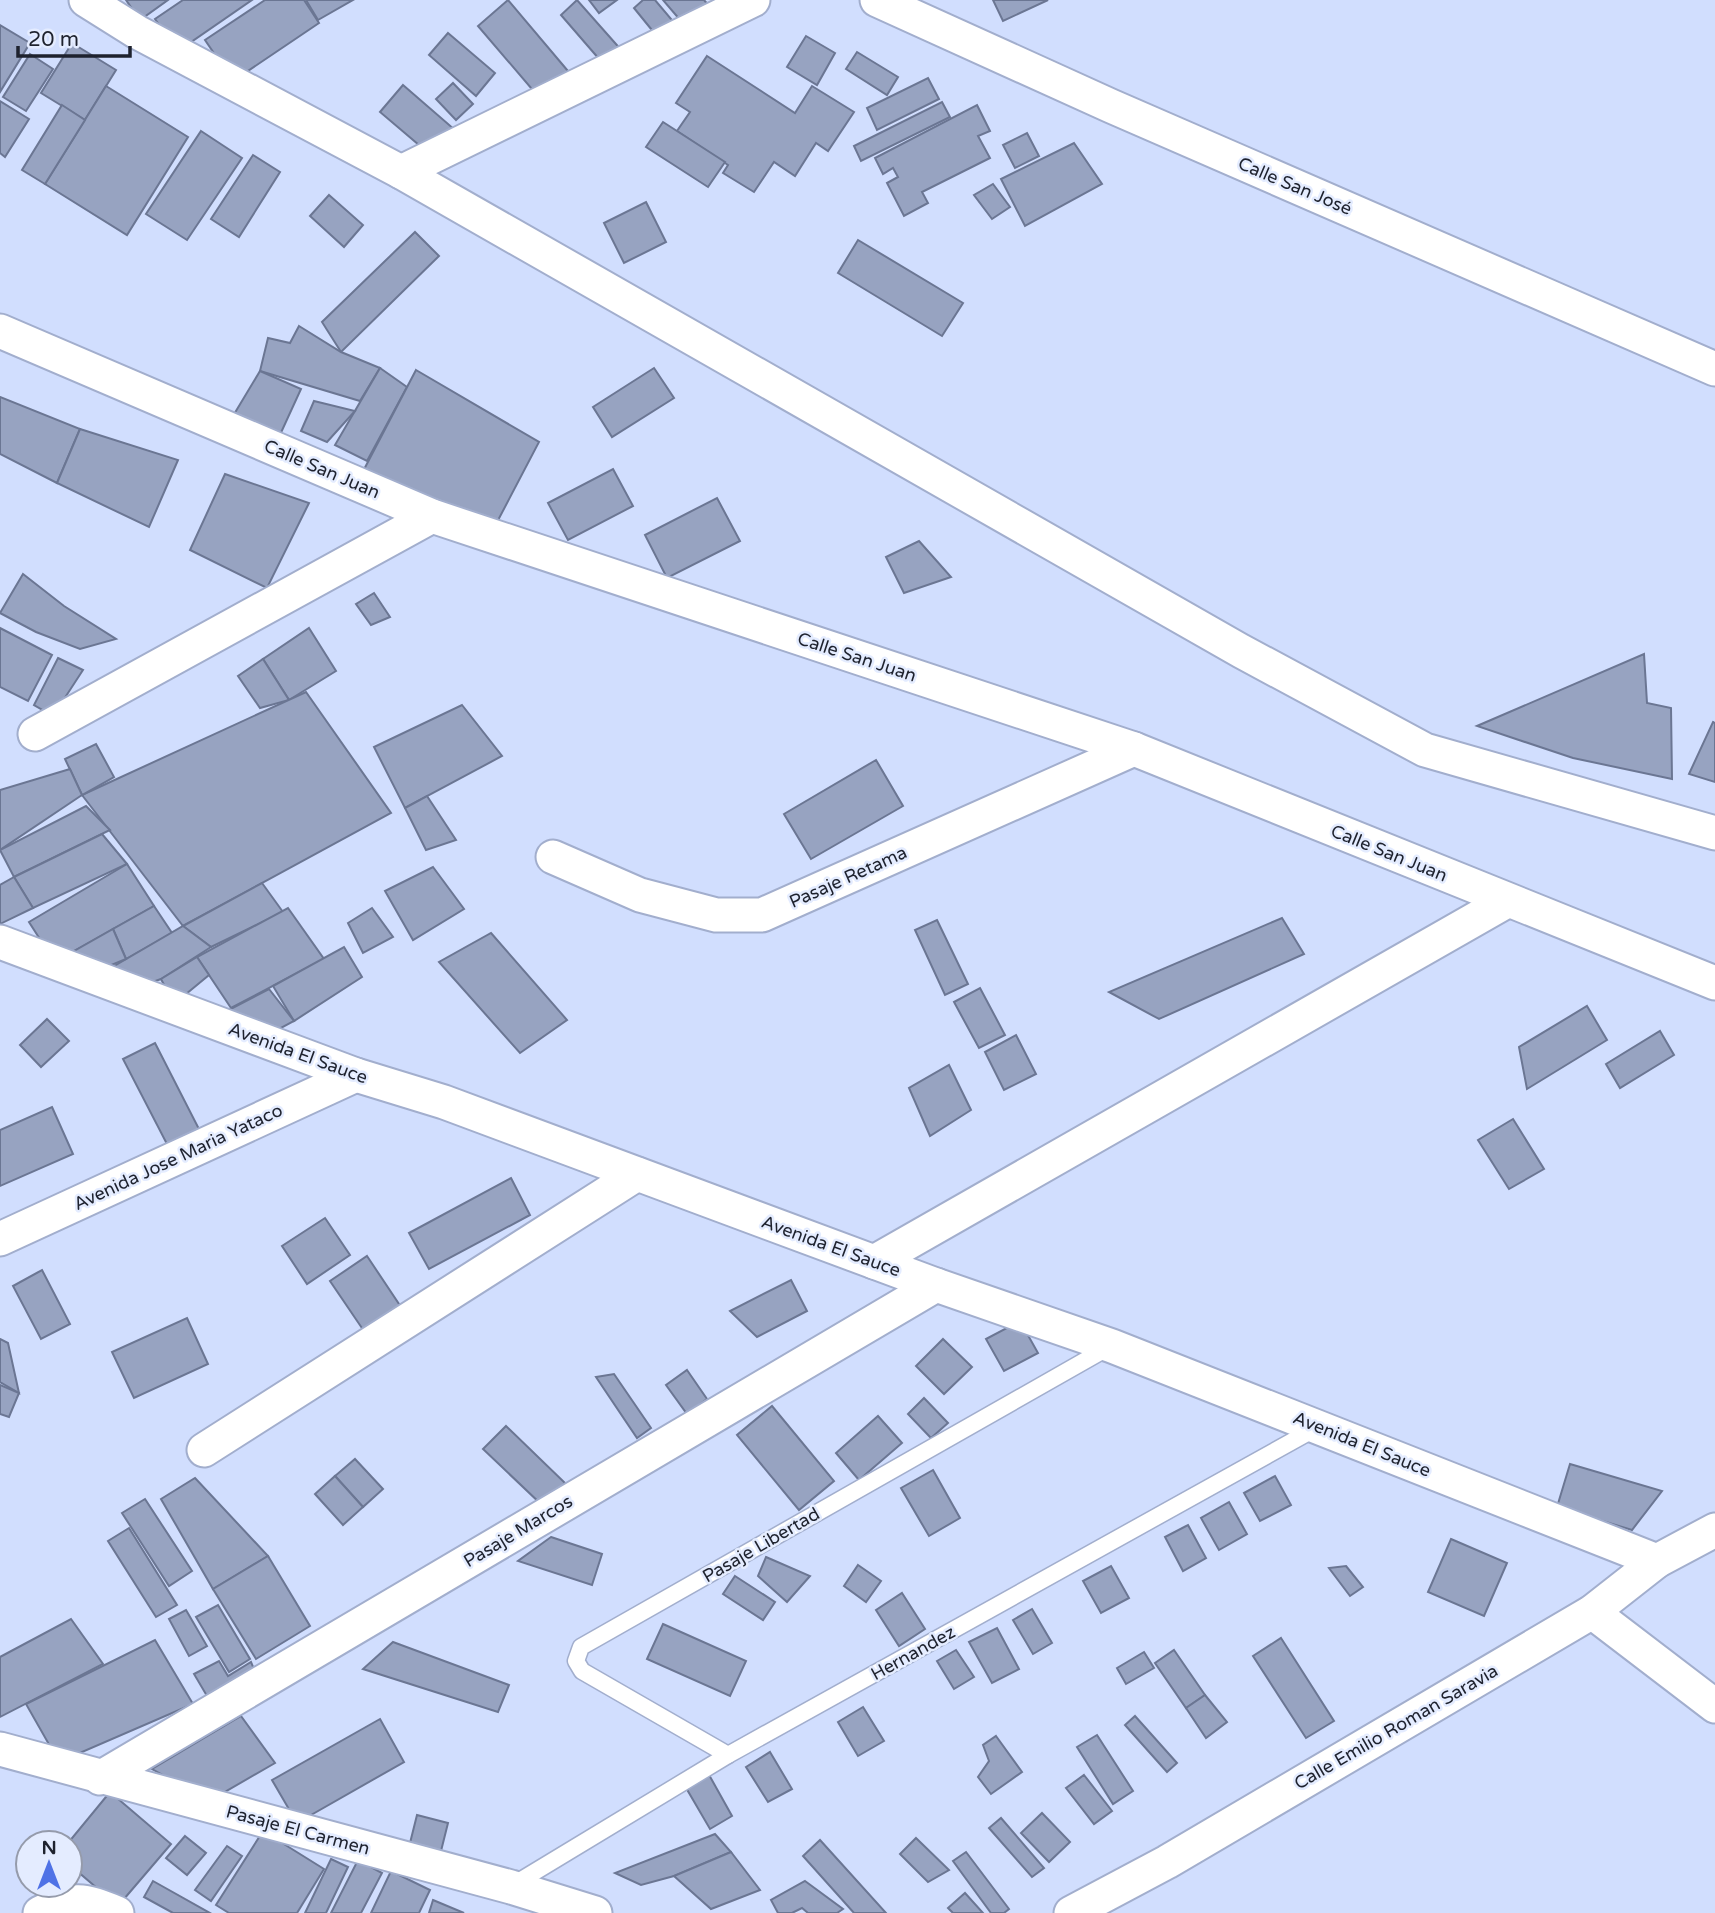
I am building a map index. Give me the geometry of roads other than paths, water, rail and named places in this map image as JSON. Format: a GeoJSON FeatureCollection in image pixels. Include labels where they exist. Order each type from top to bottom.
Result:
{"type":"FeatureCollection","features":[{"type":"Feature","properties":{"kind":"street"},"geometry":{"type":"LineString","coordinates":[[86,0],[137,32],[401,172],[1241,651],[1425,750],[1715,833]]}},
{"type":"Feature","properties":{"kind":"street"},"geometry":{"type":"LineString","coordinates":[[401,172],[753,0]]}},
{"type":"Feature","properties":{"kind":"street","name":"Calle San José"},"geometry":{"type":"LineString","coordinates":[[877,0],[1123,112],[1715,369]]}},
{"type":"Feature","properties":{"kind":"street","name":"Calle San Juan"},"geometry":{"type":"LineString","coordinates":[[0,331],[432,516],[1134,749],[1715,983]]}},
{"type":"Feature","properties":{"kind":"street"},"geometry":{"type":"LineString","coordinates":[[35,734],[432,516]]}},
{"type":"Feature","properties":{"kind":"street","name":"Pasaje Retama"},"geometry":{"type":"LineString","coordinates":[[553,858],[640,895],[716,915],[762,915],[1134,749]]}},
{"type":"Feature","properties":{"kind":"street"},"geometry":{"type":"LineString","coordinates":[[874,1262],[1507,901]]}},
{"type":"Feature","properties":{"kind":"street","name":"Avenida El Sauce"},"geometry":{"type":"LineString","coordinates":[[0,942],[356,1075],[444,1102],[936,1285],[1112,1346],[1657,1562]]}},
{"type":"Feature","properties":{"kind":"street","name":"Avenida Jose Maria Yataco"},"geometry":{"type":"LineString","coordinates":[[0,1238],[356,1075]]}},
{"type":"Feature","properties":{"kind":"street"},"geometry":{"type":"LineString","coordinates":[[204,1450],[637,1174]]}},
{"type":"Feature","properties":{"kind":"street","name":"Pasaje Marcos"},"geometry":{"type":"LineString","coordinates":[[100,1778],[936,1285]]}},
{"type":"Feature","properties":{"kind":"street","name":"Calle Emilio Roman Saravia"},"geometry":{"type":"LineString","coordinates":[[1071,1913],[1178,1855],[1592,1612],[1657,1562],[1715,1530]]}},
{"type":"Feature","properties":{"kind":"street"},"geometry":{"type":"LineString","coordinates":[[1592,1612],[1715,1706]]}},
{"type":"Feature","properties":{"kind":"street","name":"Pasaje El Carmen"},"geometry":{"type":"LineString","coordinates":[[0,1749],[511,1887],[595,1913]]}},
{"type":"Feature","properties":{"kind":"street"},"geometry":{"type":"LineString","coordinates":[[40,1913],[67,1902],[89,1901],[117,1913]]}},
{"type":"Feature","properties":{"kind":"lane","name":"Pasaje Libertad"},"geometry":{"type":"LineString","coordinates":[[728,1755],[582,1671],[576,1661],[580,1647],[1112,1346]]}},
{"type":"Feature","properties":{"kind":"lane","name":"Hernandez"},"geometry":{"type":"LineString","coordinates":[[511,1887],[728,1755],[1318,1427]]}}]}
